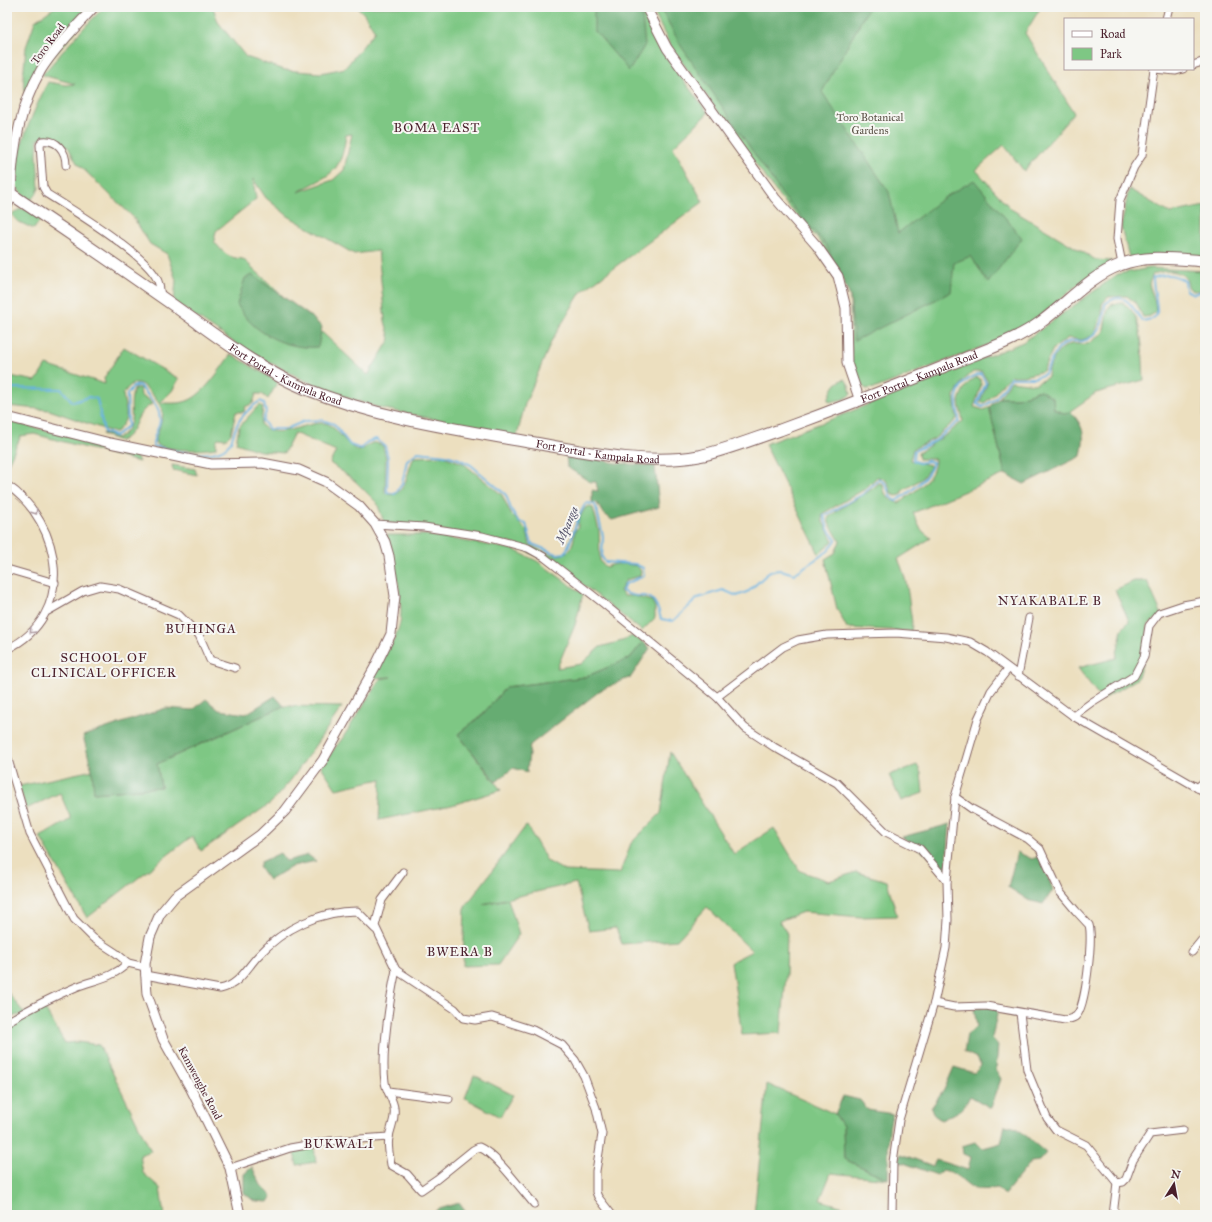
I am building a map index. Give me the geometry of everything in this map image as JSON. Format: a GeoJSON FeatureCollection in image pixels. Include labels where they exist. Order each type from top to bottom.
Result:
{"type":"FeatureCollection","features":[{"type":"Feature","properties":{"kind":"highway"},"geometry":{"type":"LineString","coordinates":[[7,204],[10,194]]}},
{"type":"Feature","properties":{"kind":"highway","name":"Fort Portal - Kampala Road"},"geometry":{"type":"LineString","coordinates":[[10,194],[256,362],[303,388],[403,420],[536,444],[659,460],[698,456],[729,447],[860,401],[1005,342],[1040,322],[1102,274],[1122,264],[1149,259],[1166,258],[1205,261]]}},
{"type":"Feature","properties":{"kind":"main road","name":"Toro Road"},"geometry":{"type":"LineString","coordinates":[[10,194],[15,140],[38,77],[68,35],[94,7]]}},
{"type":"Feature","properties":{"kind":"main road"},"geometry":{"type":"LineString","coordinates":[[646,7],[667,48],[775,198],[817,246],[838,276],[846,308],[847,363],[860,401]]}},
{"type":"Feature","properties":{"kind":"main road","name":"Kamwenghe Road"},"geometry":{"type":"LineString","coordinates":[[7,417],[110,443],[211,464],[262,463],[299,470],[326,482],[359,506],[375,524],[385,542],[389,556],[395,596],[391,634],[379,660],[323,760],[286,811],[260,835],[175,896],[160,914],[150,937],[145,968],[146,994],[163,1039],[191,1089],[230,1168],[240,1215]]}},
{"type":"Feature","properties":{"kind":"street"},"geometry":{"type":"LineString","coordinates":[[1166,18],[1169,7]]}},
{"type":"Feature","properties":{"kind":"street"},"geometry":{"type":"LineString","coordinates":[[1194,65],[1205,61]]}},
{"type":"Feature","properties":{"kind":"street"},"geometry":{"type":"LineString","coordinates":[[1122,264],[1117,239],[1120,200],[1134,167],[1142,155],[1154,70]]}},
{"type":"Feature","properties":{"kind":"street"},"geometry":{"type":"LineString","coordinates":[[1165,70],[1180,70]]}},
{"type":"Feature","properties":{"kind":"street"},"geometry":{"type":"LineString","coordinates":[[66,165],[66,155],[61,148],[51,141],[42,141],[40,145],[43,187],[47,194],[114,239],[148,268],[158,279],[161,297]]}},
{"type":"Feature","properties":{"kind":"street"},"geometry":{"type":"LineString","coordinates":[[7,485],[24,498],[41,522],[52,556],[55,582],[48,610],[32,632],[22,641],[7,649]]}},
{"type":"Feature","properties":{"kind":"street"},"geometry":{"type":"LineString","coordinates":[[375,524],[424,527],[482,536],[528,548],[544,557],[604,604],[717,697],[745,728],[837,783],[886,832],[920,849],[947,881]]}},
{"type":"Feature","properties":{"kind":"street"},"geometry":{"type":"LineString","coordinates":[[7,569],[55,582]]}},
{"type":"Feature","properties":{"kind":"street"},"geometry":{"type":"LineString","coordinates":[[48,610],[83,591],[109,586],[119,589],[179,615],[199,635],[210,660],[234,668]]}},
{"type":"Feature","properties":{"kind":"street"},"geometry":{"type":"LineString","coordinates":[[1073,716],[1092,702],[1134,676],[1144,657],[1149,626],[1159,614],[1184,604],[1205,601]]}},
{"type":"Feature","properties":{"kind":"street"},"geometry":{"type":"LineString","coordinates":[[1018,676],[1029,618]]}},
{"type":"Feature","properties":{"kind":"street"},"geometry":{"type":"LineString","coordinates":[[717,697],[783,647],[798,640],[827,635],[896,633],[970,642],[987,652],[1073,716],[1205,792]]}},
{"type":"Feature","properties":{"kind":"street"},"geometry":{"type":"LineString","coordinates":[[892,1215],[893,1162],[899,1120],[934,1003],[946,948],[948,920],[947,881],[955,797],[978,719],[991,691],[1008,669]]}},
{"type":"Feature","properties":{"kind":"street"},"geometry":{"type":"LineString","coordinates":[[7,756],[30,834],[74,919],[93,938],[128,963],[220,989],[229,987],[246,973],[258,956],[280,936],[296,926],[336,911],[357,910],[375,929],[396,970],[455,1009],[463,1018],[475,1020],[492,1017],[534,1030],[562,1045],[575,1060],[584,1076],[596,1108],[602,1134],[596,1171],[596,1192],[598,1197],[612,1215]]}},
{"type":"Feature","properties":{"kind":"street"},"geometry":{"type":"LineString","coordinates":[[1197,788],[1205,781]]}},
{"type":"Feature","properties":{"kind":"street"},"geometry":{"type":"LineString","coordinates":[[934,1003],[954,1007],[986,1006],[1065,1020],[1077,1016],[1083,1000],[1090,956],[1089,925],[1060,892],[1040,849],[1028,839],[972,809],[955,797]]}},
{"type":"Feature","properties":{"kind":"street"},"geometry":{"type":"LineString","coordinates":[[375,929],[382,900],[403,872]]}},
{"type":"Feature","properties":{"kind":"street"},"geometry":{"type":"LineString","coordinates":[[1192,952],[1205,936]]}},
{"type":"Feature","properties":{"kind":"street"},"geometry":{"type":"LineString","coordinates":[[7,1022],[51,998],[92,981],[118,973],[128,963]]}},
{"type":"Feature","properties":{"kind":"street"},"geometry":{"type":"LineString","coordinates":[[396,970],[386,1036],[385,1082],[394,1107],[394,1125],[389,1137],[391,1165],[407,1174],[421,1190],[473,1150],[478,1148],[484,1150],[493,1157],[534,1204]]}},
{"type":"Feature","properties":{"kind":"street"},"geometry":{"type":"LineString","coordinates":[[1020,1013],[1027,1070],[1047,1118],[1056,1130],[1086,1145],[1117,1183],[1113,1215]]}},
{"type":"Feature","properties":{"kind":"street"},"geometry":{"type":"LineString","coordinates":[[388,1091],[450,1099]]}},
{"type":"Feature","properties":{"kind":"street"},"geometry":{"type":"LineString","coordinates":[[1117,1183],[1123,1182],[1126,1179],[1133,1160],[1150,1134],[1183,1130]]}},
{"type":"Feature","properties":{"kind":"street"},"geometry":{"type":"LineString","coordinates":[[230,1168],[290,1148],[330,1141],[389,1137]]}},
{"type":"Feature","properties":{"kind":"green space"},"geometry":{"type":"Polygon","coordinates":[[[55,7],[97,7],[42,70],[26,99],[23,78],[26,47],[35,21],[55,7]]]}},
{"type":"Feature","properties":{"kind":"green space"},"geometry":{"type":"Polygon","coordinates":[[[104,7],[213,7],[218,22],[246,57],[285,70],[321,73],[345,68],[375,31],[364,14],[357,7],[642,7],[662,52],[708,113],[673,147],[703,202],[581,292],[552,340],[525,404],[517,436],[380,408],[351,399],[304,380],[244,349],[174,302],[176,280],[167,254],[150,244],[133,217],[77,163],[68,147],[44,139],[38,139],[37,155],[39,188],[36,195],[29,201],[20,191],[16,184],[15,174],[17,162],[31,118],[48,82],[66,85],[75,84],[42,75],[104,7]],[[352,134],[346,135],[341,158],[332,172],[326,177],[298,192],[333,180],[344,170],[352,134]],[[253,179],[256,199],[216,231],[214,241],[226,254],[243,259],[368,375],[390,339],[385,321],[378,251],[354,254],[288,216],[266,198],[253,179]]]}},
{"type":"Feature","properties":{"kind":"green space"},"geometry":{"type":"Polygon","coordinates":[[[594,7],[641,7],[645,45],[629,71],[594,30],[594,7]]]}},
{"type":"Feature","properties":{"kind":"green space","name":"Toro Botanical Gardens"},"geometry":{"type":"Polygon","coordinates":[[[651,7],[1041,7],[1025,33],[1074,113],[1024,171],[1004,145],[976,170],[1011,209],[1096,260],[1113,261],[1076,286],[1037,319],[1013,335],[876,388],[866,389],[858,382],[851,361],[850,296],[840,274],[820,241],[779,196],[671,47],[651,7]]]}},
{"type":"Feature","properties":{"kind":"green space"},"geometry":{"type":"Polygon","coordinates":[[[660,7],[869,7],[822,92],[889,192],[898,233],[942,199],[974,180],[1022,238],[988,283],[971,256],[954,263],[951,292],[854,341],[850,296],[826,245],[783,196],[681,46],[660,7]]]}},
{"type":"Feature","properties":{"kind":"green space"},"geometry":{"type":"Polygon","coordinates":[[[1129,189],[1170,213],[1205,206],[1205,259],[1129,257],[1121,227],[1129,189]]]}},
{"type":"Feature","properties":{"kind":"green space"},"geometry":{"type":"Polygon","coordinates":[[[25,209],[42,217],[34,229],[17,221],[12,215],[18,210],[25,209]]]}},
{"type":"Feature","properties":{"kind":"green space"},"geometry":{"type":"Polygon","coordinates":[[[1150,268],[1205,271],[1205,288],[1197,291],[1192,290],[1189,288],[1186,279],[1179,273],[1166,271],[1153,274],[1149,284],[1155,303],[1156,312],[1150,316],[1143,317],[1137,304],[1127,296],[1108,297],[1102,304],[1102,315],[1094,335],[1082,340],[1068,338],[1053,349],[1043,371],[1024,376],[1010,376],[984,403],[980,402],[988,382],[982,372],[973,372],[964,380],[954,396],[957,419],[934,439],[913,449],[910,460],[930,465],[930,468],[921,479],[902,491],[901,495],[896,496],[891,493],[885,480],[877,477],[865,489],[822,514],[823,522],[833,541],[819,554],[765,444],[832,419],[1023,342],[1118,274],[1150,268]]]}},
{"type":"Feature","properties":{"kind":"green space"},"geometry":{"type":"Polygon","coordinates":[[[253,275],[310,316],[322,327],[318,347],[306,347],[282,342],[260,331],[251,323],[237,304],[245,278],[253,275]]]}},
{"type":"Feature","properties":{"kind":"green space"},"geometry":{"type":"Polygon","coordinates":[[[1122,303],[1129,308],[1135,316],[1139,326],[1144,380],[1096,393],[1066,414],[1054,409],[1040,390],[1018,398],[999,398],[1011,381],[1035,384],[1048,377],[1048,372],[1052,362],[1062,349],[1071,344],[1087,344],[1103,333],[1109,308],[1111,305],[1122,303]]]}},
{"type":"Feature","properties":{"kind":"green space"},"geometry":{"type":"Polygon","coordinates":[[[124,347],[179,379],[172,391],[160,403],[181,403],[193,398],[206,387],[231,354],[278,382],[268,399],[262,394],[256,394],[253,403],[245,407],[244,412],[236,412],[231,434],[226,439],[218,438],[216,441],[216,448],[208,449],[179,449],[157,445],[155,442],[163,413],[157,401],[149,391],[138,383],[131,385],[123,394],[126,415],[120,428],[115,433],[49,410],[7,406],[7,371],[10,376],[36,381],[46,365],[105,384],[104,378],[124,347]]]}},
{"type":"Feature","properties":{"kind":"green space"},"geometry":{"type":"Polygon","coordinates":[[[1205,362],[1205,460],[1203,460],[1205,362]]]}},
{"type":"Feature","properties":{"kind":"green space"},"geometry":{"type":"Polygon","coordinates":[[[978,377],[981,381],[981,386],[974,407],[984,410],[989,407],[1005,474],[913,513],[921,530],[931,538],[898,559],[905,578],[912,620],[911,631],[847,628],[837,609],[825,559],[835,553],[840,541],[829,523],[828,518],[879,483],[883,484],[884,491],[887,496],[899,503],[923,485],[934,467],[935,459],[919,459],[918,453],[946,435],[963,421],[959,404],[960,398],[963,390],[968,384],[978,377]]]}},
{"type":"Feature","properties":{"kind":"green space"},"geometry":{"type":"Polygon","coordinates":[[[845,379],[849,385],[851,394],[844,399],[830,402],[828,400],[834,387],[838,382],[845,379]]]}},
{"type":"Feature","properties":{"kind":"green space"},"geometry":{"type":"Polygon","coordinates":[[[135,388],[140,388],[141,396],[149,400],[152,404],[141,413],[130,433],[120,441],[103,435],[102,433],[118,438],[125,433],[131,421],[131,401],[135,388]]]}},
{"type":"Feature","properties":{"kind":"green space"},"geometry":{"type":"Polygon","coordinates":[[[1040,390],[1053,398],[1054,409],[1066,414],[1070,411],[1079,422],[1083,432],[1081,456],[1024,484],[1005,474],[989,407],[999,398],[1018,398],[1040,390]]]}},
{"type":"Feature","properties":{"kind":"green space"},"geometry":{"type":"Polygon","coordinates":[[[259,405],[263,407],[261,425],[268,429],[283,431],[316,423],[324,423],[332,427],[349,444],[359,451],[372,443],[383,446],[386,458],[385,493],[392,495],[402,489],[414,457],[443,456],[463,463],[502,495],[511,514],[527,531],[530,545],[554,555],[566,553],[570,549],[574,540],[575,531],[578,527],[578,521],[585,508],[590,506],[593,508],[599,530],[600,562],[606,567],[618,564],[637,566],[641,571],[640,576],[626,580],[620,591],[624,596],[634,596],[652,601],[655,607],[655,618],[642,631],[567,572],[511,543],[384,522],[377,503],[355,481],[330,463],[336,451],[294,433],[284,453],[260,451],[236,443],[239,427],[259,405]]]}},
{"type":"Feature","properties":{"kind":"green space"},"geometry":{"type":"Polygon","coordinates":[[[7,421],[112,446],[136,455],[139,462],[34,434],[21,436],[7,466],[7,421]]]}},
{"type":"Feature","properties":{"kind":"green space"},"geometry":{"type":"Polygon","coordinates":[[[566,453],[616,463],[655,466],[659,507],[612,520],[602,512],[597,503],[592,502],[592,490],[598,491],[596,482],[590,482],[567,467],[566,453]]]}},
{"type":"Feature","properties":{"kind":"green space"},"geometry":{"type":"Polygon","coordinates":[[[172,465],[195,469],[197,475],[173,470],[172,465]]]}},
{"type":"Feature","properties":{"kind":"green space"},"geometry":{"type":"Polygon","coordinates":[[[385,535],[427,535],[512,549],[537,561],[583,594],[575,625],[557,668],[581,664],[600,647],[622,641],[632,636],[643,642],[630,658],[585,677],[506,687],[481,716],[458,734],[501,790],[452,805],[379,820],[381,779],[336,789],[321,766],[342,739],[380,679],[391,677],[371,678],[398,630],[401,614],[401,603],[397,579],[392,555],[385,535]]]}},
{"type":"Feature","properties":{"kind":"green space"},"geometry":{"type":"Polygon","coordinates":[[[1134,581],[1147,581],[1162,615],[1148,625],[1145,657],[1137,679],[1102,700],[1078,668],[1116,658],[1122,629],[1129,621],[1115,590],[1134,581]]]}},
{"type":"Feature","properties":{"kind":"green space"},"geometry":{"type":"Polygon","coordinates":[[[643,642],[650,648],[631,677],[601,690],[530,745],[527,772],[513,768],[496,782],[458,734],[481,716],[506,687],[585,677],[630,658],[643,642]]]}},
{"type":"Feature","properties":{"kind":"green space"},"geometry":{"type":"Polygon","coordinates":[[[275,696],[284,706],[157,764],[161,787],[94,793],[92,770],[83,736],[166,708],[193,710],[206,699],[219,710],[246,714],[275,696]]]}},
{"type":"Feature","properties":{"kind":"green space"},"geometry":{"type":"Polygon","coordinates":[[[284,706],[342,707],[291,780],[271,803],[201,851],[192,836],[87,918],[40,837],[71,819],[60,793],[26,809],[19,786],[93,770],[94,793],[161,787],[157,764],[284,706]]]}},
{"type":"Feature","properties":{"kind":"green space"},"geometry":{"type":"Polygon","coordinates":[[[670,752],[734,854],[774,828],[800,871],[829,881],[856,872],[887,881],[897,916],[861,917],[803,912],[779,921],[787,933],[786,976],[781,1033],[742,1035],[731,962],[752,951],[707,907],[677,940],[622,944],[616,928],[589,931],[576,883],[483,904],[508,899],[519,934],[498,965],[463,966],[465,907],[525,827],[527,826],[547,861],[565,871],[620,873],[631,843],[661,813],[670,752]]]}},
{"type":"Feature","properties":{"kind":"green space"},"geometry":{"type":"Polygon","coordinates":[[[917,765],[921,773],[923,793],[901,801],[889,775],[917,765]]]}},
{"type":"Feature","properties":{"kind":"green space"},"geometry":{"type":"Polygon","coordinates":[[[950,824],[946,872],[933,859],[902,837],[950,824]]]}},
{"type":"Feature","properties":{"kind":"green space"},"geometry":{"type":"Polygon","coordinates":[[[1017,852],[1032,859],[1040,856],[1053,890],[1043,904],[1028,900],[1008,887],[1017,852]]]}},
{"type":"Feature","properties":{"kind":"green space"},"geometry":{"type":"Polygon","coordinates":[[[280,853],[286,861],[308,855],[316,861],[293,866],[269,880],[259,867],[261,862],[280,853]]]}},
{"type":"Feature","properties":{"kind":"green space"},"geometry":{"type":"Polygon","coordinates":[[[7,991],[24,1013],[43,1006],[65,1043],[78,1042],[99,1045],[151,1151],[140,1155],[143,1173],[160,1188],[164,1215],[7,1215],[7,1028],[23,1014],[7,1018],[7,991]]]}},
{"type":"Feature","properties":{"kind":"green space"},"geometry":{"type":"Polygon","coordinates":[[[999,1005],[992,1038],[998,1045],[996,1070],[1001,1079],[991,1108],[970,1096],[962,1108],[941,1120],[934,1115],[931,1108],[944,1090],[954,1067],[974,1073],[981,1066],[977,1058],[964,1052],[967,1034],[977,1027],[974,1009],[999,1005]]]}},
{"type":"Feature","properties":{"kind":"green space"},"geometry":{"type":"Polygon","coordinates":[[[474,1075],[513,1095],[500,1117],[465,1098],[474,1075]]]}},
{"type":"Feature","properties":{"kind":"green space"},"geometry":{"type":"Polygon","coordinates":[[[767,1084],[835,1114],[843,1126],[844,1159],[888,1179],[831,1173],[820,1200],[864,1213],[864,1215],[754,1215],[767,1084]]]}},
{"type":"Feature","properties":{"kind":"green space"},"geometry":{"type":"Polygon","coordinates":[[[843,1096],[860,1100],[868,1110],[893,1114],[889,1127],[888,1179],[844,1159],[843,1126],[835,1114],[843,1096]]]}},
{"type":"Feature","properties":{"kind":"green space"},"geometry":{"type":"Polygon","coordinates":[[[1005,1125],[1017,1128],[1046,1153],[1039,1161],[1031,1162],[1004,1195],[997,1188],[978,1189],[972,1187],[958,1176],[943,1170],[937,1175],[898,1161],[901,1154],[933,1166],[936,1160],[968,1170],[971,1157],[963,1154],[962,1146],[975,1142],[983,1148],[1001,1143],[1005,1125]]]}},
{"type":"Feature","properties":{"kind":"green space"},"geometry":{"type":"Polygon","coordinates":[[[314,1146],[316,1162],[297,1165],[293,1150],[314,1146]]]}},
{"type":"Feature","properties":{"kind":"green space"},"geometry":{"type":"Polygon","coordinates":[[[252,1167],[261,1185],[272,1196],[268,1202],[254,1201],[244,1193],[244,1174],[252,1167]]]}},
{"type":"Feature","properties":{"kind":"green space"},"geometry":{"type":"Polygon","coordinates":[[[459,1203],[468,1215],[437,1215],[436,1210],[459,1203]]]}},
{"type":"Feature","properties":{"kind":"waterway","name":"Mpanga"},"geometry":{"type":"LineString","coordinates":[[7,388],[61,389],[73,402],[89,397],[97,399],[104,432],[115,436],[128,426],[127,394],[133,387],[139,385],[158,408],[160,419],[153,446],[194,454],[205,454],[224,449],[230,443],[241,418],[250,408],[260,401],[264,403],[266,412],[263,421],[269,429],[286,429],[305,421],[322,420],[334,424],[350,445],[361,449],[367,442],[376,439],[385,446],[388,458],[387,492],[395,494],[402,484],[407,460],[418,452],[446,455],[471,465],[506,495],[511,509],[519,522],[526,524],[532,544],[557,554],[565,553],[579,515],[586,503],[594,504],[603,536],[602,557],[605,562],[635,564],[643,568],[644,576],[625,584],[622,591],[635,596],[646,596],[650,598],[654,601],[658,608],[661,619],[673,621],[698,598],[723,590],[737,596],[749,591],[770,571],[781,570],[794,574],[828,551],[836,540],[828,529],[824,516],[863,494],[879,479],[886,484],[890,496],[896,501],[913,489],[928,474],[933,462],[927,461],[919,463],[913,460],[914,451],[935,441],[959,421],[956,401],[957,396],[960,388],[969,379],[981,374],[986,383],[977,404],[983,407],[996,398],[1011,378],[1034,378],[1045,374],[1056,351],[1063,344],[1070,341],[1083,341],[1094,335],[1098,331],[1104,316],[1105,304],[1112,300],[1118,298],[1127,301],[1142,321],[1152,319],[1157,315],[1153,278],[1162,275],[1173,276],[1185,281],[1186,290],[1194,294],[1205,290]]}},
{"type":"Feature","properties":{"kind":"district","name":"BOMA EAST"},"geometry":{"type":"Point","coordinates":[437,128]}},
{"type":"Feature","properties":{"kind":"district","name":"NYAKABALE B"},"geometry":{"type":"Point","coordinates":[1050,601]}},
{"type":"Feature","properties":{"kind":"district","name":"BUHINGA"},"geometry":{"type":"Point","coordinates":[201,629]}},
{"type":"Feature","properties":{"kind":"district","name":"SCHOOL OF CLINICAL OFFICER"},"geometry":{"type":"Point","coordinates":[104,666]}},
{"type":"Feature","properties":{"kind":"district","name":"BWERA B"},"geometry":{"type":"Point","coordinates":[460,952]}},
{"type":"Feature","properties":{"kind":"district","name":"BUKWALI"},"geometry":{"type":"Point","coordinates":[339,1144]}}]}
